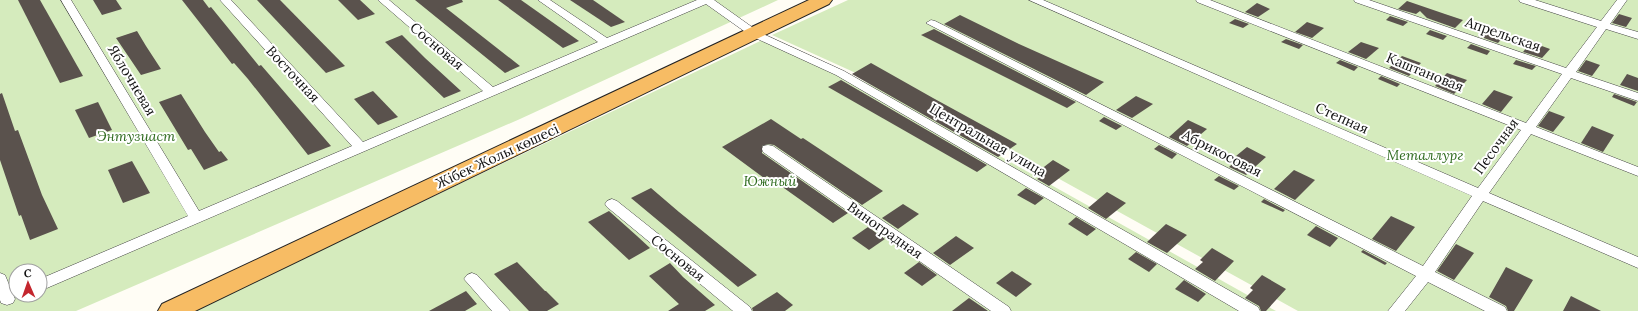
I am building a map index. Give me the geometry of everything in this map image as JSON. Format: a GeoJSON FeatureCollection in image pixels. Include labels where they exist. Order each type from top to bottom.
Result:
{"type":"FeatureCollection","features":[{"type":"Feature","properties":{"kind":"highway","name":"Жібек Жолы көшесі"},"geometry":{"type":"LineString","coordinates":[[171,311],[755,34],[823,0]]}},
{"type":"Feature","properties":{"kind":"street","name":"Яблочневая"},"geometry":{"type":"LineString","coordinates":[[66,0],[196,218]]}},
{"type":"Feature","properties":{"kind":"street","name":"Восточная"},"geometry":{"type":"LineString","coordinates":[[225,0],[361,148]]}},
{"type":"Feature","properties":{"kind":"street","name":"Сосновая"},"geometry":{"type":"LineString","coordinates":[[383,0],[492,92]]}},
{"type":"Feature","properties":{"kind":"street"},"geometry":{"type":"LineString","coordinates":[[543,0],[607,43]]}},
{"type":"Feature","properties":{"kind":"street"},"geometry":{"type":"LineString","coordinates":[[48,282],[707,0]]}},
{"type":"Feature","properties":{"kind":"street","name":"Центральная улица"},"geometry":{"type":"LineString","coordinates":[[707,0],[755,34],[840,73],[1252,311]]}},
{"type":"Feature","properties":{"kind":"street","name":"Степная"},"geometry":{"type":"LineString","coordinates":[[1034,0],[1638,263]]}},
{"type":"Feature","properties":{"kind":"street","name":"Каштановая"},"geometry":{"type":"LineString","coordinates":[[1201,0],[1638,172]]}},
{"type":"Feature","properties":{"kind":"street","name":"Апрельская"},"geometry":{"type":"LineString","coordinates":[[1359,0],[1638,97]]}},
{"type":"Feature","properties":{"kind":"street"},"geometry":{"type":"LineString","coordinates":[[1524,0],[1638,36]]}},
{"type":"Feature","properties":{"kind":"street","name":"Песочная"},"geometry":{"type":"LineString","coordinates":[[1396,311],[1425,275],[1480,195],[1529,130],[1602,25],[1622,0]]}},
{"type":"Feature","properties":{"kind":"street","name":"Абрикосовая"},"geometry":{"type":"LineString","coordinates":[[932,23],[1425,275],[1499,311]]}},
{"type":"Feature","properties":{"kind":"street","name":"Виноградная"},"geometry":{"type":"LineString","coordinates":[[768,150],[1003,311]]}},
{"type":"Feature","properties":{"kind":"street","name":"Сосновая"},"geometry":{"type":"LineString","coordinates":[[612,204],[744,311]]}},
{"type":"Feature","properties":{"kind":"street"},"geometry":{"type":"LineString","coordinates":[[0,279],[8,299]]}},
{"type":"Feature","properties":{"kind":"street"},"geometry":{"type":"LineString","coordinates":[[472,279],[502,311]]}},
{"type":"Feature","properties":{"kind":"green space","name":"Энтузиаст"},"geometry":{"type":"Polygon","coordinates":[[[0,0],[778,0],[520,119],[76,311],[0,311],[0,0]]]}},
{"type":"Feature","properties":{"kind":"green space","name":"Металлург"},"geometry":{"type":"Polygon","coordinates":[[[848,0],[1638,0],[1638,311],[1298,311],[922,103],[772,35],[848,0]]]}},
{"type":"Feature","properties":{"kind":"green space","name":"Южный"},"geometry":{"type":"Polygon","coordinates":[[[769,37],[880,89],[1276,311],[192,311],[769,37]]]}},
{"type":"Feature","properties":{"kind":"building"},"geometry":{"type":"Polygon","coordinates":[[[18,0],[40,0],[83,76],[60,83],[18,0]]]}},
{"type":"Feature","properties":{"kind":"building"},"geometry":{"type":"Polygon","coordinates":[[[93,0],[116,0],[122,9],[102,15],[93,0]]]}},
{"type":"Feature","properties":{"kind":"building"},"geometry":{"type":"Polygon","coordinates":[[[182,0],[203,0],[209,8],[211,7],[259,66],[261,65],[331,146],[308,155],[248,79],[234,63],[232,64],[182,0]]]}},
{"type":"Feature","properties":{"kind":"building"},"geometry":{"type":"Polygon","coordinates":[[[257,0],[280,0],[345,66],[326,73],[257,0]]]}},
{"type":"Feature","properties":{"kind":"building"},"geometry":{"type":"Polygon","coordinates":[[[338,0],[360,0],[375,14],[358,20],[338,0]]]}},
{"type":"Feature","properties":{"kind":"building"},"geometry":{"type":"Polygon","coordinates":[[[415,0],[462,0],[463,2],[446,8],[520,66],[505,73],[415,0]]]}},
{"type":"Feature","properties":{"kind":"building"},"geometry":{"type":"Polygon","coordinates":[[[498,0],[521,0],[579,41],[563,48],[498,0]]]}},
{"type":"Feature","properties":{"kind":"building"},"geometry":{"type":"Polygon","coordinates":[[[570,0],[593,0],[625,22],[611,27],[570,0]]]}},
{"type":"Feature","properties":{"kind":"building"},"geometry":{"type":"Polygon","coordinates":[[[1407,1],[1463,20],[1455,28],[1427,18],[1420,11],[1416,14],[1398,9],[1407,1]]]}},
{"type":"Feature","properties":{"kind":"building"},"geometry":{"type":"Polygon","coordinates":[[[1257,3],[1270,9],[1258,17],[1245,12],[1257,3]]]}},
{"type":"Feature","properties":{"kind":"building"},"geometry":{"type":"Polygon","coordinates":[[[1619,14],[1632,18],[1626,27],[1612,23],[1619,14]]]}},
{"type":"Feature","properties":{"kind":"building"},"geometry":{"type":"Polygon","coordinates":[[[960,15],[1019,44],[1104,82],[1086,95],[944,24],[960,15]]]}},
{"type":"Feature","properties":{"kind":"building"},"geometry":{"type":"Polygon","coordinates":[[[1390,16],[1408,22],[1403,26],[1386,20],[1390,16]]]}},
{"type":"Feature","properties":{"kind":"building"},"geometry":{"type":"Polygon","coordinates":[[[1235,19],[1249,24],[1243,28],[1229,23],[1235,19]]]}},
{"type":"Feature","properties":{"kind":"building"},"geometry":{"type":"Polygon","coordinates":[[[1307,22],[1324,28],[1312,38],[1295,32],[1307,22]]]}},
{"type":"Feature","properties":{"kind":"building"},"geometry":{"type":"Polygon","coordinates":[[[1487,27],[1506,34],[1498,43],[1478,36],[1487,27]]]}},
{"type":"Feature","properties":{"kind":"building"},"geometry":{"type":"Polygon","coordinates":[[[934,29],[1076,102],[1067,108],[921,35],[934,29]]]}},
{"type":"Feature","properties":{"kind":"building"},"geometry":{"type":"Polygon","coordinates":[[[1430,30],[1447,36],[1443,40],[1426,34],[1430,30]]]}},
{"type":"Feature","properties":{"kind":"building"},"geometry":{"type":"Polygon","coordinates":[[[137,31],[161,69],[141,75],[116,38],[137,31]]]}},
{"type":"Feature","properties":{"kind":"building"},"geometry":{"type":"Polygon","coordinates":[[[402,35],[461,91],[444,98],[385,42],[402,35]]]}},
{"type":"Feature","properties":{"kind":"building"},"geometry":{"type":"Polygon","coordinates":[[[1286,39],[1303,45],[1299,49],[1281,42],[1286,39]]]}},
{"type":"Feature","properties":{"kind":"building"},"geometry":{"type":"Polygon","coordinates":[[[1361,42],[1379,48],[1366,59],[1348,52],[1361,42]]]}},
{"type":"Feature","properties":{"kind":"building"},"geometry":{"type":"Polygon","coordinates":[[[1531,42],[1550,49],[1542,58],[1523,52],[1531,42]]]}},
{"type":"Feature","properties":{"kind":"building"},"geometry":{"type":"Polygon","coordinates":[[[1471,44],[1490,51],[1487,55],[1467,48],[1471,44]]]}},
{"type":"Feature","properties":{"kind":"building"},"geometry":{"type":"Polygon","coordinates":[[[1402,56],[1421,63],[1409,76],[1389,68],[1402,56]]]}},
{"type":"Feature","properties":{"kind":"building"},"geometry":{"type":"Polygon","coordinates":[[[1340,60],[1358,67],[1354,71],[1336,63],[1340,60]]]}},
{"type":"Feature","properties":{"kind":"building"},"geometry":{"type":"Polygon","coordinates":[[[1516,60],[1536,66],[1532,70],[1513,64],[1516,60]]]}},
{"type":"Feature","properties":{"kind":"building"},"geometry":{"type":"Polygon","coordinates":[[[1586,60],[1600,65],[1592,76],[1578,71],[1586,60]]]}},
{"type":"Feature","properties":{"kind":"building"},"geometry":{"type":"Polygon","coordinates":[[[871,63],[1017,144],[998,157],[852,74],[871,63]]]}},
{"type":"Feature","properties":{"kind":"building"},"geometry":{"type":"Polygon","coordinates":[[[1447,73],[1467,80],[1454,94],[1435,86],[1447,73]]]}},
{"type":"Feature","properties":{"kind":"building"},"geometry":{"type":"Polygon","coordinates":[[[1627,74],[1638,78],[1638,91],[1620,85],[1627,74]]]}},
{"type":"Feature","properties":{"kind":"building"},"geometry":{"type":"Polygon","coordinates":[[[1381,76],[1400,84],[1397,87],[1378,79],[1381,76]]]}},
{"type":"Feature","properties":{"kind":"building"},"geometry":{"type":"Polygon","coordinates":[[[841,80],[987,165],[977,172],[828,87],[841,80]]]}},
{"type":"Feature","properties":{"kind":"building"},"geometry":{"type":"Polygon","coordinates":[[[1494,90],[1513,97],[1501,112],[1482,104],[1494,90]]]}},
{"type":"Feature","properties":{"kind":"building"},"geometry":{"type":"Polygon","coordinates":[[[373,91],[398,117],[378,125],[354,99],[373,91]]]}},
{"type":"Feature","properties":{"kind":"building"},"geometry":{"type":"Polygon","coordinates":[[[2,93],[15,131],[18,130],[42,195],[58,229],[30,240],[21,215],[19,216],[0,160],[0,94],[2,93]]]}},
{"type":"Feature","properties":{"kind":"building"},"geometry":{"type":"Polygon","coordinates":[[[181,94],[219,152],[221,151],[228,160],[204,170],[191,149],[188,150],[159,102],[181,94]]]}},
{"type":"Feature","properties":{"kind":"building"},"geometry":{"type":"Polygon","coordinates":[[[1614,94],[1637,102],[1634,106],[1612,97],[1614,94]]]}},
{"type":"Feature","properties":{"kind":"building"},"geometry":{"type":"Polygon","coordinates":[[[1136,96],[1153,104],[1132,118],[1116,110],[1136,96]]]}},
{"type":"Feature","properties":{"kind":"building"},"geometry":{"type":"Polygon","coordinates":[[[98,102],[112,130],[89,138],[75,110],[98,102]]]}},
{"type":"Feature","properties":{"kind":"building"},"geometry":{"type":"Polygon","coordinates":[[[1549,111],[1565,117],[1553,132],[1538,126],[1549,111]]]}},
{"type":"Feature","properties":{"kind":"building"},"geometry":{"type":"Polygon","coordinates":[[[1104,117],[1122,126],[1116,130],[1099,121],[1104,117]]]}},
{"type":"Feature","properties":{"kind":"building"},"geometry":{"type":"Polygon","coordinates":[[[771,119],[801,139],[803,138],[883,191],[862,205],[774,145],[768,144],[762,146],[762,153],[848,213],[833,223],[767,176],[764,178],[722,147],[771,119]]]}},
{"type":"Feature","properties":{"kind":"building"},"geometry":{"type":"Polygon","coordinates":[[[1188,120],[1207,129],[1187,146],[1169,137],[1188,120]]]}},
{"type":"Feature","properties":{"kind":"building"},"geometry":{"type":"Polygon","coordinates":[[[1592,126],[1614,135],[1603,152],[1581,143],[1592,126]]]}},
{"type":"Feature","properties":{"kind":"building"},"geometry":{"type":"Polygon","coordinates":[[[1159,145],[1177,154],[1172,159],[1154,149],[1159,145]]]}},
{"type":"Feature","properties":{"kind":"building"},"geometry":{"type":"Polygon","coordinates":[[[1247,147],[1266,157],[1246,175],[1229,167],[1239,158],[1236,156],[1247,147]]]}},
{"type":"Feature","properties":{"kind":"building"},"geometry":{"type":"Polygon","coordinates":[[[1053,160],[1070,170],[1049,186],[1037,179],[1046,173],[1040,170],[1053,160]]]}},
{"type":"Feature","properties":{"kind":"building"},"geometry":{"type":"Polygon","coordinates":[[[132,161],[150,193],[123,203],[108,170],[132,161]]]}},
{"type":"Feature","properties":{"kind":"building"},"geometry":{"type":"Polygon","coordinates":[[[1294,170],[1315,180],[1295,200],[1274,189],[1294,170]]]}},
{"type":"Feature","properties":{"kind":"building"},"geometry":{"type":"Polygon","coordinates":[[[1219,176],[1239,186],[1234,190],[1214,180],[1219,176]]]}},
{"type":"Feature","properties":{"kind":"building"},"geometry":{"type":"Polygon","coordinates":[[[651,188],[757,275],[738,287],[631,198],[651,188]]]}},
{"type":"Feature","properties":{"kind":"building"},"geometry":{"type":"Polygon","coordinates":[[[1026,188],[1044,198],[1035,205],[1017,195],[1026,188]]]}},
{"type":"Feature","properties":{"kind":"building"},"geometry":{"type":"Polygon","coordinates":[[[1107,192],[1126,203],[1106,219],[1088,208],[1107,192]]]}},
{"type":"Feature","properties":{"kind":"building"},"geometry":{"type":"Polygon","coordinates":[[[1264,199],[1285,210],[1283,212],[1261,202],[1264,199]]]}},
{"type":"Feature","properties":{"kind":"building"},"geometry":{"type":"Polygon","coordinates":[[[903,204],[919,214],[898,229],[882,218],[903,204]]]}},
{"type":"Feature","properties":{"kind":"building"},"geometry":{"type":"Polygon","coordinates":[[[609,211],[650,248],[629,260],[588,222],[609,211]]]}},
{"type":"Feature","properties":{"kind":"building"},"geometry":{"type":"Polygon","coordinates":[[[1391,216],[1415,227],[1396,251],[1372,239],[1391,216]]]}},
{"type":"Feature","properties":{"kind":"building"},"geometry":{"type":"Polygon","coordinates":[[[1076,217],[1096,229],[1087,236],[1068,224],[1076,217]]]}},
{"type":"Feature","properties":{"kind":"building"},"geometry":{"type":"Polygon","coordinates":[[[1166,224],[1187,235],[1167,253],[1147,242],[1166,224]]]}},
{"type":"Feature","properties":{"kind":"building"},"geometry":{"type":"Polygon","coordinates":[[[1316,226],[1338,238],[1330,247],[1307,235],[1316,226]]]}},
{"type":"Feature","properties":{"kind":"building"},"geometry":{"type":"Polygon","coordinates":[[[868,227],[885,239],[869,250],[852,238],[868,227]]]}},
{"type":"Feature","properties":{"kind":"building"},"geometry":{"type":"Polygon","coordinates":[[[956,236],[974,248],[950,265],[933,253],[956,236]]]}},
{"type":"Feature","properties":{"kind":"building"},"geometry":{"type":"Polygon","coordinates":[[[1456,244],[1474,253],[1454,280],[1437,271],[1456,244]]]}},
{"type":"Feature","properties":{"kind":"building"},"geometry":{"type":"Polygon","coordinates":[[[1212,248],[1234,261],[1215,281],[1195,269],[1203,262],[1200,260],[1212,248]]]}},
{"type":"Feature","properties":{"kind":"building"},"geometry":{"type":"Polygon","coordinates":[[[1363,250],[1387,263],[1385,265],[1361,252],[1363,250]]]}},
{"type":"Feature","properties":{"kind":"building"},"geometry":{"type":"Polygon","coordinates":[[[1136,252],[1157,264],[1149,272],[1128,259],[1136,252]]]}},
{"type":"Feature","properties":{"kind":"building"},"geometry":{"type":"Polygon","coordinates":[[[517,262],[559,304],[547,311],[529,311],[494,274],[517,262]]]}},
{"type":"Feature","properties":{"kind":"building"},"geometry":{"type":"Polygon","coordinates":[[[919,262],[937,275],[922,286],[904,273],[919,262]]]}},
{"type":"Feature","properties":{"kind":"building"},"geometry":{"type":"Polygon","coordinates":[[[670,263],[683,277],[715,305],[705,311],[668,311],[679,304],[649,276],[670,263]]]}},
{"type":"Feature","properties":{"kind":"building"},"geometry":{"type":"Polygon","coordinates":[[[1506,267],[1533,280],[1514,311],[1508,311],[1506,306],[1489,297],[1506,267]]]}},
{"type":"Feature","properties":{"kind":"building"},"geometry":{"type":"Polygon","coordinates":[[[1012,271],[1032,284],[1016,297],[996,283],[1012,271]]]}},
{"type":"Feature","properties":{"kind":"building"},"geometry":{"type":"Polygon","coordinates":[[[1262,275],[1286,289],[1266,311],[1261,311],[1259,306],[1245,298],[1253,290],[1250,288],[1262,275]]]}},
{"type":"Feature","properties":{"kind":"building"},"geometry":{"type":"Polygon","coordinates":[[[1184,280],[1206,294],[1198,302],[1175,289],[1184,280]]]}},
{"type":"Feature","properties":{"kind":"building"},"geometry":{"type":"Polygon","coordinates":[[[466,291],[477,304],[465,311],[429,311],[466,291]]]}},
{"type":"Feature","properties":{"kind":"building"},"geometry":{"type":"Polygon","coordinates":[[[777,292],[793,305],[785,311],[753,311],[752,308],[777,292]]]}},
{"type":"Feature","properties":{"kind":"building"},"geometry":{"type":"Polygon","coordinates":[[[1571,296],[1601,311],[1563,311],[1571,296]]]}},
{"type":"Feature","properties":{"kind":"building"},"geometry":{"type":"Polygon","coordinates":[[[969,298],[988,311],[952,311],[969,298]]]}}]}
